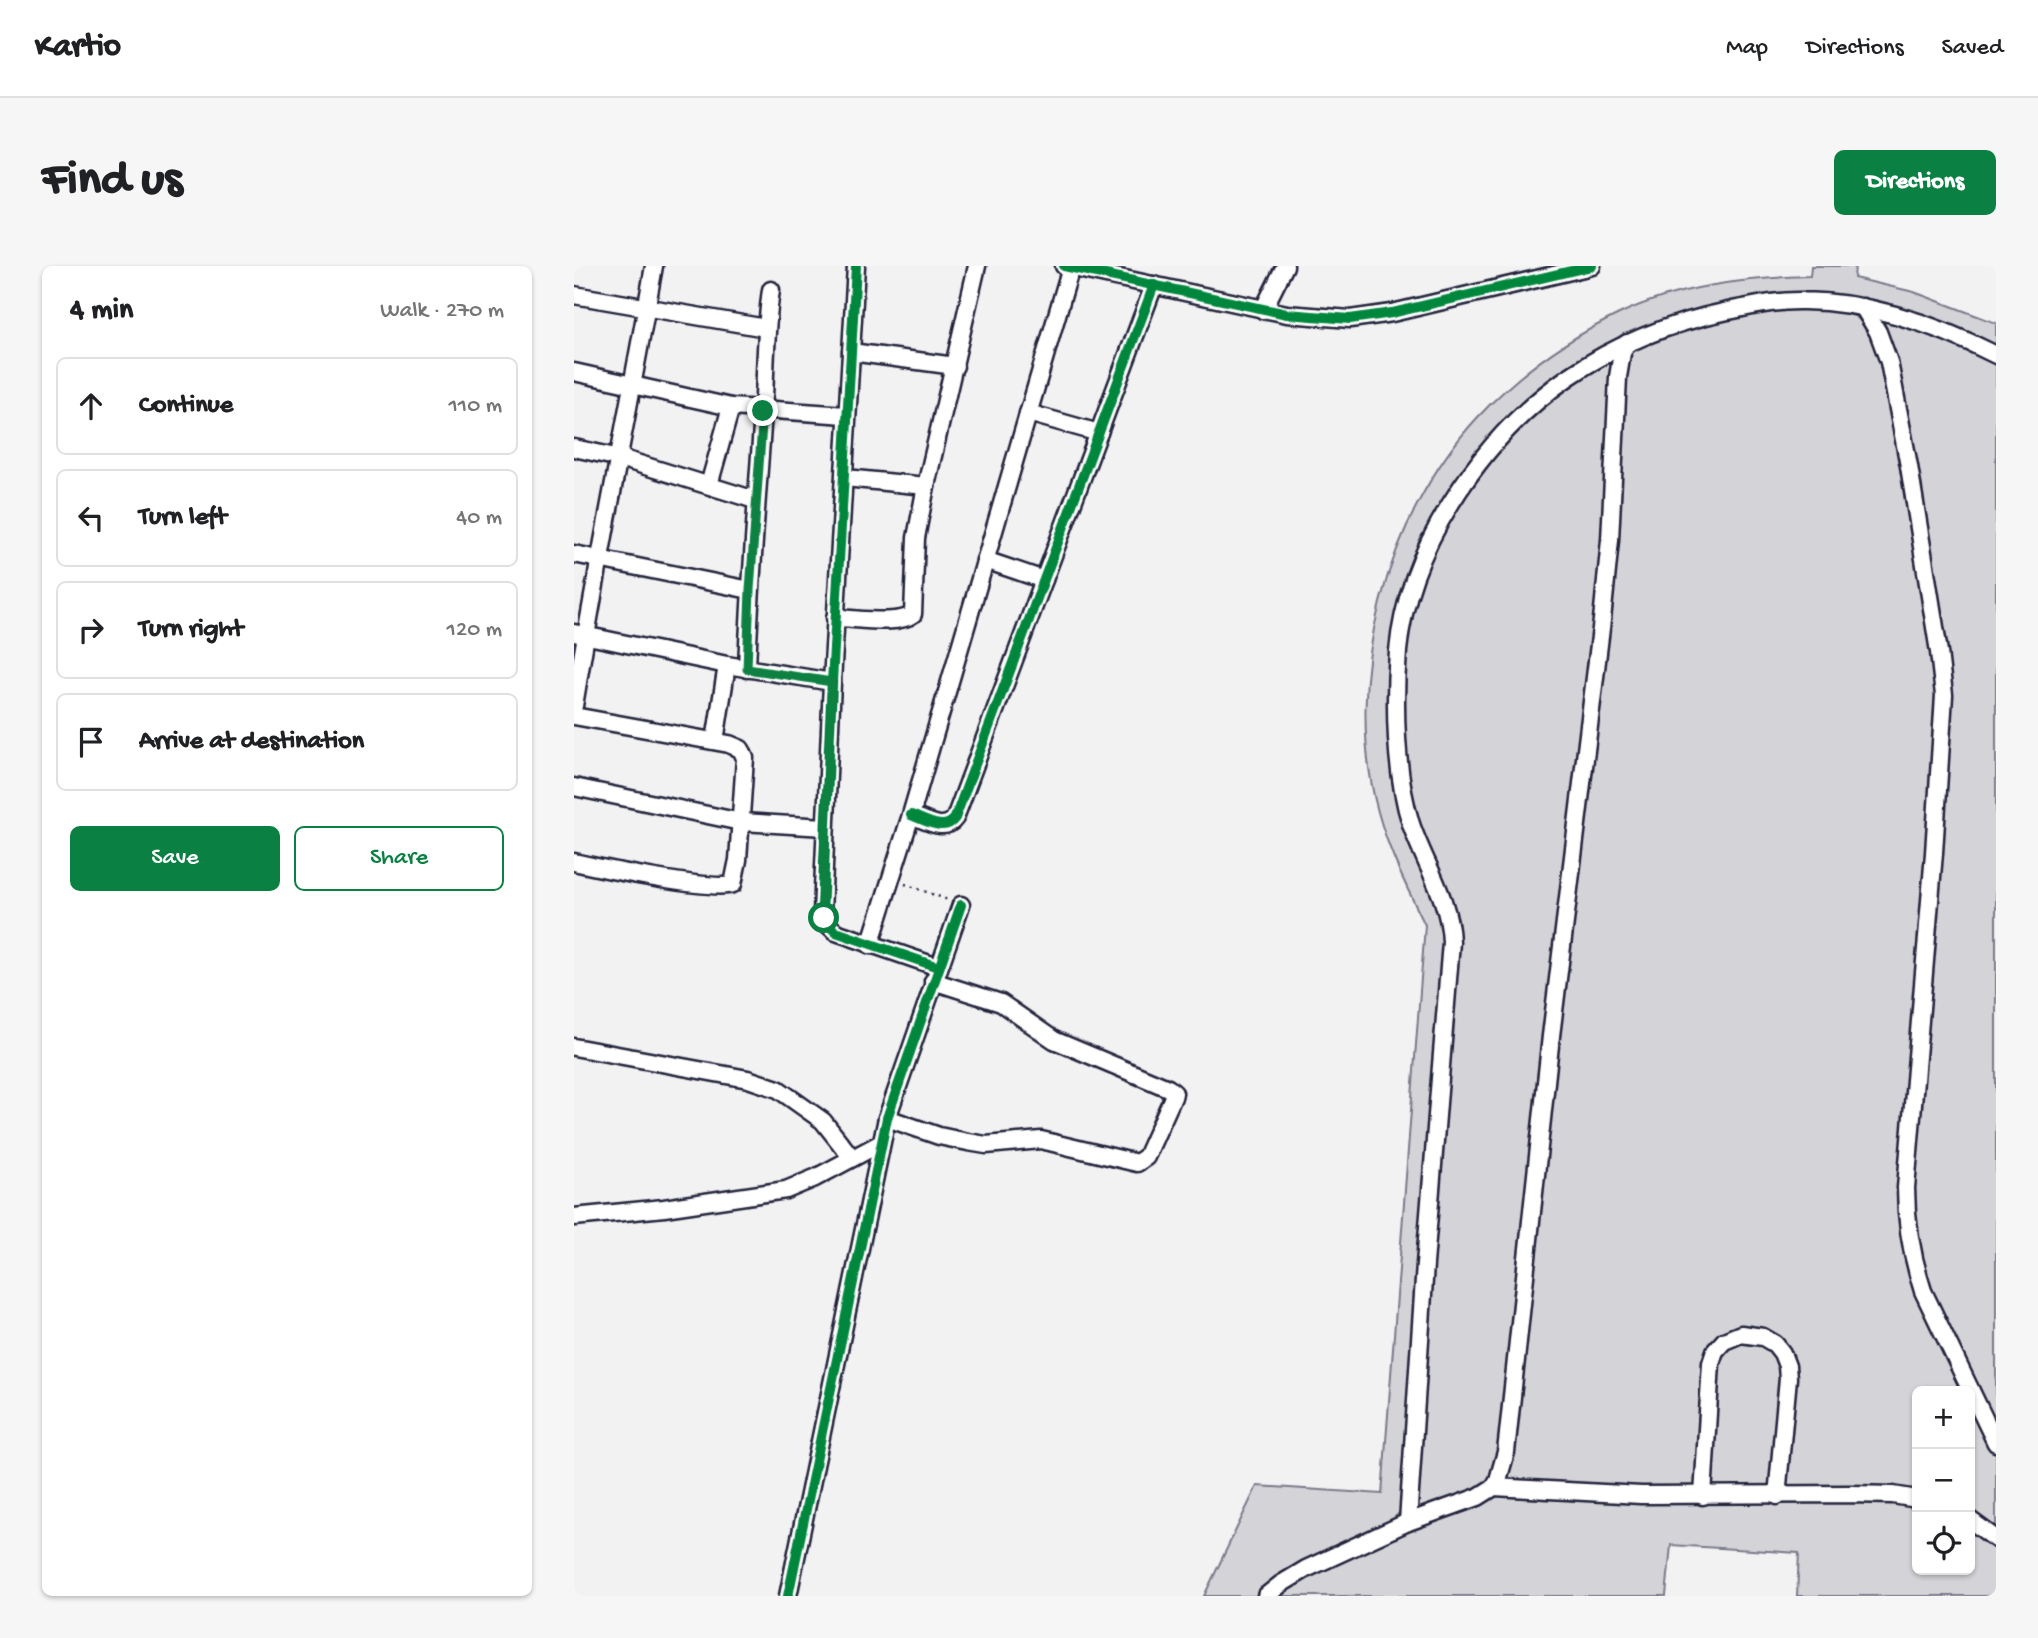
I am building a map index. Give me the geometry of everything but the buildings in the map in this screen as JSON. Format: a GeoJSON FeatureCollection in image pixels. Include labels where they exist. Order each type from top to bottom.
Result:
{"type":"FeatureCollection","features":[{"type":"Feature","properties":{"kind":"street"},"geometry":{"type":"LineString","coordinates":[[574,706],[580,634],[620,458],[654,266]]}},
{"type":"Feature","properties":{"kind":"street"},"geometry":{"type":"LineString","coordinates":[[856,266],[835,618],[822,907],[824,918],[836,932],[1001,1003],[1054,1040],[1168,1088],[1174,1093],[1146,1157],[1137,1163],[1041,1140],[986,1145],[968,1142],[939,1136],[887,1118]]}},
{"type":"Feature","properties":{"kind":"street"},"geometry":{"type":"LineString","coordinates":[[835,618],[892,620],[906,619],[913,614],[914,554],[926,486],[978,266]]}},
{"type":"Feature","properties":{"kind":"street"},"geometry":{"type":"LineString","coordinates":[[1263,310],[1285,266]]}},
{"type":"Feature","properties":{"kind":"street"},"geometry":{"type":"LineString","coordinates":[[870,945],[911,815],[1028,413],[1067,267],[1263,310],[1308,317],[1371,317],[1592,266]]}},
{"type":"Feature","properties":{"kind":"street"},"geometry":{"type":"LineString","coordinates":[[911,815],[943,826],[954,821],[1154,285]]}},
{"type":"Feature","properties":{"kind":"street"},"geometry":{"type":"LineString","coordinates":[[747,669],[755,500],[771,290]]}},
{"type":"Feature","properties":{"kind":"street"},"geometry":{"type":"LineString","coordinates":[[574,295],[766,328]]}},
{"type":"Feature","properties":{"kind":"street"},"geometry":{"type":"LineString","coordinates":[[1408,1522],[1425,1264],[1451,942],[1447,912],[1406,806],[1396,698],[1402,626],[1421,559],[1430,540],[1485,453],[1536,400],[1567,376],[1627,343],[1678,323],[1751,306],[1803,301],[1863,307],[1933,326],[1996,355]]}},
{"type":"Feature","properties":{"kind":"street"},"geometry":{"type":"LineString","coordinates":[[1863,307],[1878,331],[1889,362],[1909,466],[1944,695],[1934,853],[1906,1188],[1908,1228],[1923,1291],[1996,1443]]}},
{"type":"Feature","properties":{"kind":"street"},"geometry":{"type":"LineString","coordinates":[[1266,1596],[1293,1576],[1408,1522],[1472,1500],[1494,1487],[1502,1471],[1602,621],[1611,518],[1618,377],[1622,353],[1627,343]]}},
{"type":"Feature","properties":{"kind":"street"},"geometry":{"type":"LineString","coordinates":[[851,352],[955,366]]}},
{"type":"Feature","properties":{"kind":"street"},"geometry":{"type":"LineString","coordinates":[[574,372],[732,407],[846,415]]}},
{"type":"Feature","properties":{"kind":"street"},"geometry":{"type":"LineString","coordinates":[[709,485],[732,407]]}},
{"type":"Feature","properties":{"kind":"street"},"geometry":{"type":"LineString","coordinates":[[1028,413],[1099,433]]}},
{"type":"Feature","properties":{"kind":"street"},"geometry":{"type":"LineString","coordinates":[[574,448],[620,458],[755,500]]}},
{"type":"Feature","properties":{"kind":"street"},"geometry":{"type":"LineString","coordinates":[[845,478],[926,486]]}},
{"type":"Feature","properties":{"kind":"street"},"geometry":{"type":"LineString","coordinates":[[574,554],[750,590]]}},
{"type":"Feature","properties":{"kind":"street"},"geometry":{"type":"LineString","coordinates":[[985,560],[1044,580]]}},
{"type":"Feature","properties":{"kind":"street"},"geometry":{"type":"LineString","coordinates":[[580,634],[747,669],[832,682]]}},
{"type":"Feature","properties":{"kind":"street"},"geometry":{"type":"LineString","coordinates":[[715,741],[727,665]]}},
{"type":"Feature","properties":{"kind":"street"},"geometry":{"type":"LineString","coordinates":[[574,716],[715,741],[738,747],[745,755],[736,879],[730,886],[676,880],[574,862]]}},
{"type":"Feature","properties":{"kind":"street"},"geometry":{"type":"LineString","coordinates":[[574,787],[741,822],[825,827]]}},
{"type":"Feature","properties":{"kind":"street"},"geometry":{"type":"LineString","coordinates":[[789,1596],[887,1118],[961,905]]}},
{"type":"Feature","properties":{"kind":"street"},"geometry":{"type":"LineString","coordinates":[[574,1046],[748,1079],[778,1089],[822,1121],[852,1158]]}},
{"type":"Feature","properties":{"kind":"street"},"geometry":{"type":"LineString","coordinates":[[574,1217],[771,1193],[798,1186],[881,1143]]}},
{"type":"Feature","properties":{"kind":"street"},"geometry":{"type":"LineString","coordinates":[[1703,1496],[1711,1363],[1715,1351],[1724,1341],[1741,1334],[1763,1337],[1774,1344],[1787,1366],[1777,1496]]}},
{"type":"Feature","properties":{"kind":"street"},"geometry":{"type":"LineString","coordinates":[[1494,1487],[1641,1495],[1872,1494],[1912,1498]]}},
{"type":"Feature","properties":{"kind":"street"},"geometry":{"type":"LineString","coordinates":[[1975,1524],[1996,1539]]}},
{"type":"Feature","properties":{"kind":"path"},"geometry":{"type":"LineString","coordinates":[[901,883],[961,905]]}},
{"type":"Feature","properties":{"kind":"shaded area"},"geometry":{"type":"Polygon","coordinates":[[[1811,266],[1855,266],[1854,278],[1914,292],[1996,323],[1996,350],[1861,301],[1713,309],[1532,397],[1418,558],[1392,726],[1445,921],[1403,1499],[1400,1512],[1390,1522],[1278,1579],[1258,1596],[1204,1596],[1257,1486],[1382,1494],[1425,925],[1382,827],[1368,761],[1366,709],[1370,656],[1380,602],[1396,551],[1418,502],[1446,457],[1478,417],[1526,373],[1581,335],[1641,304],[1712,285],[1810,276],[1811,266]]]}},
{"type":"Feature","properties":{"kind":"shaded area"},"geometry":{"type":"Polygon","coordinates":[[[1804,306],[1848,313],[1863,323],[1869,332],[1883,363],[1938,675],[1906,1243],[1965,1386],[1912,1386],[1912,1495],[1780,1491],[1782,1344],[1721,1338],[1700,1492],[1501,1483],[1621,376],[1633,346],[1715,318],[1804,306]]]}},
{"type":"Feature","properties":{"kind":"shaded area"},"geometry":{"type":"Polygon","coordinates":[[[1884,318],[1945,338],[1996,362],[1996,1436],[1975,1393],[1975,1386],[1972,1386],[1933,1306],[1910,1217],[1946,740],[1879,323],[1884,318]]]}},
{"type":"Feature","properties":{"kind":"shaded area"},"geometry":{"type":"Polygon","coordinates":[[[1614,355],[1607,538],[1502,1451],[1491,1484],[1418,1512],[1416,1510],[1448,1011],[1454,1001],[1455,960],[1416,819],[1405,762],[1403,653],[1418,582],[1467,485],[1539,405],[1614,355]]]}},
{"type":"Feature","properties":{"kind":"shaded area"},"geometry":{"type":"Polygon","coordinates":[[[1734,1340],[1766,1343],[1783,1367],[1773,1491],[1707,1492],[1715,1362],[1734,1340]]]}},
{"type":"Feature","properties":{"kind":"shaded area"},"geometry":{"type":"Polygon","coordinates":[[[1975,1407],[1996,1451],[1996,1532],[1975,1517],[1975,1407]]]}},
{"type":"Feature","properties":{"kind":"shaded area"},"geometry":{"type":"Polygon","coordinates":[[[1495,1491],[1851,1499],[1912,1505],[1912,1575],[1975,1575],[1975,1530],[1996,1545],[1996,1596],[1797,1596],[1799,1553],[1671,1545],[1666,1596],[1274,1596],[1309,1574],[1495,1491]]]}},
{"type":"Feature","properties":{"kind":"cycle path"},"geometry":{"type":"LineString","coordinates":[[856,266],[832,682],[822,913],[827,924],[836,932],[938,967]]}},
{"type":"Feature","properties":{"kind":"cycle path"},"geometry":{"type":"LineString","coordinates":[[1064,266],[1287,314],[1350,319],[1392,313],[1592,266]]}},
{"type":"Feature","properties":{"kind":"cycle path"},"geometry":{"type":"LineString","coordinates":[[911,815],[940,825],[946,825],[955,818],[1154,285]]}},
{"type":"Feature","properties":{"kind":"cycle path"},"geometry":{"type":"LineString","coordinates":[[788,1596],[887,1118],[961,905]]}},
{"type":"Feature","properties":{"kind":"route"},"geometry":{"type":"LineString","coordinates":[[763,411],[755,500],[747,669],[832,682],[822,907],[824,918]]}}]}
